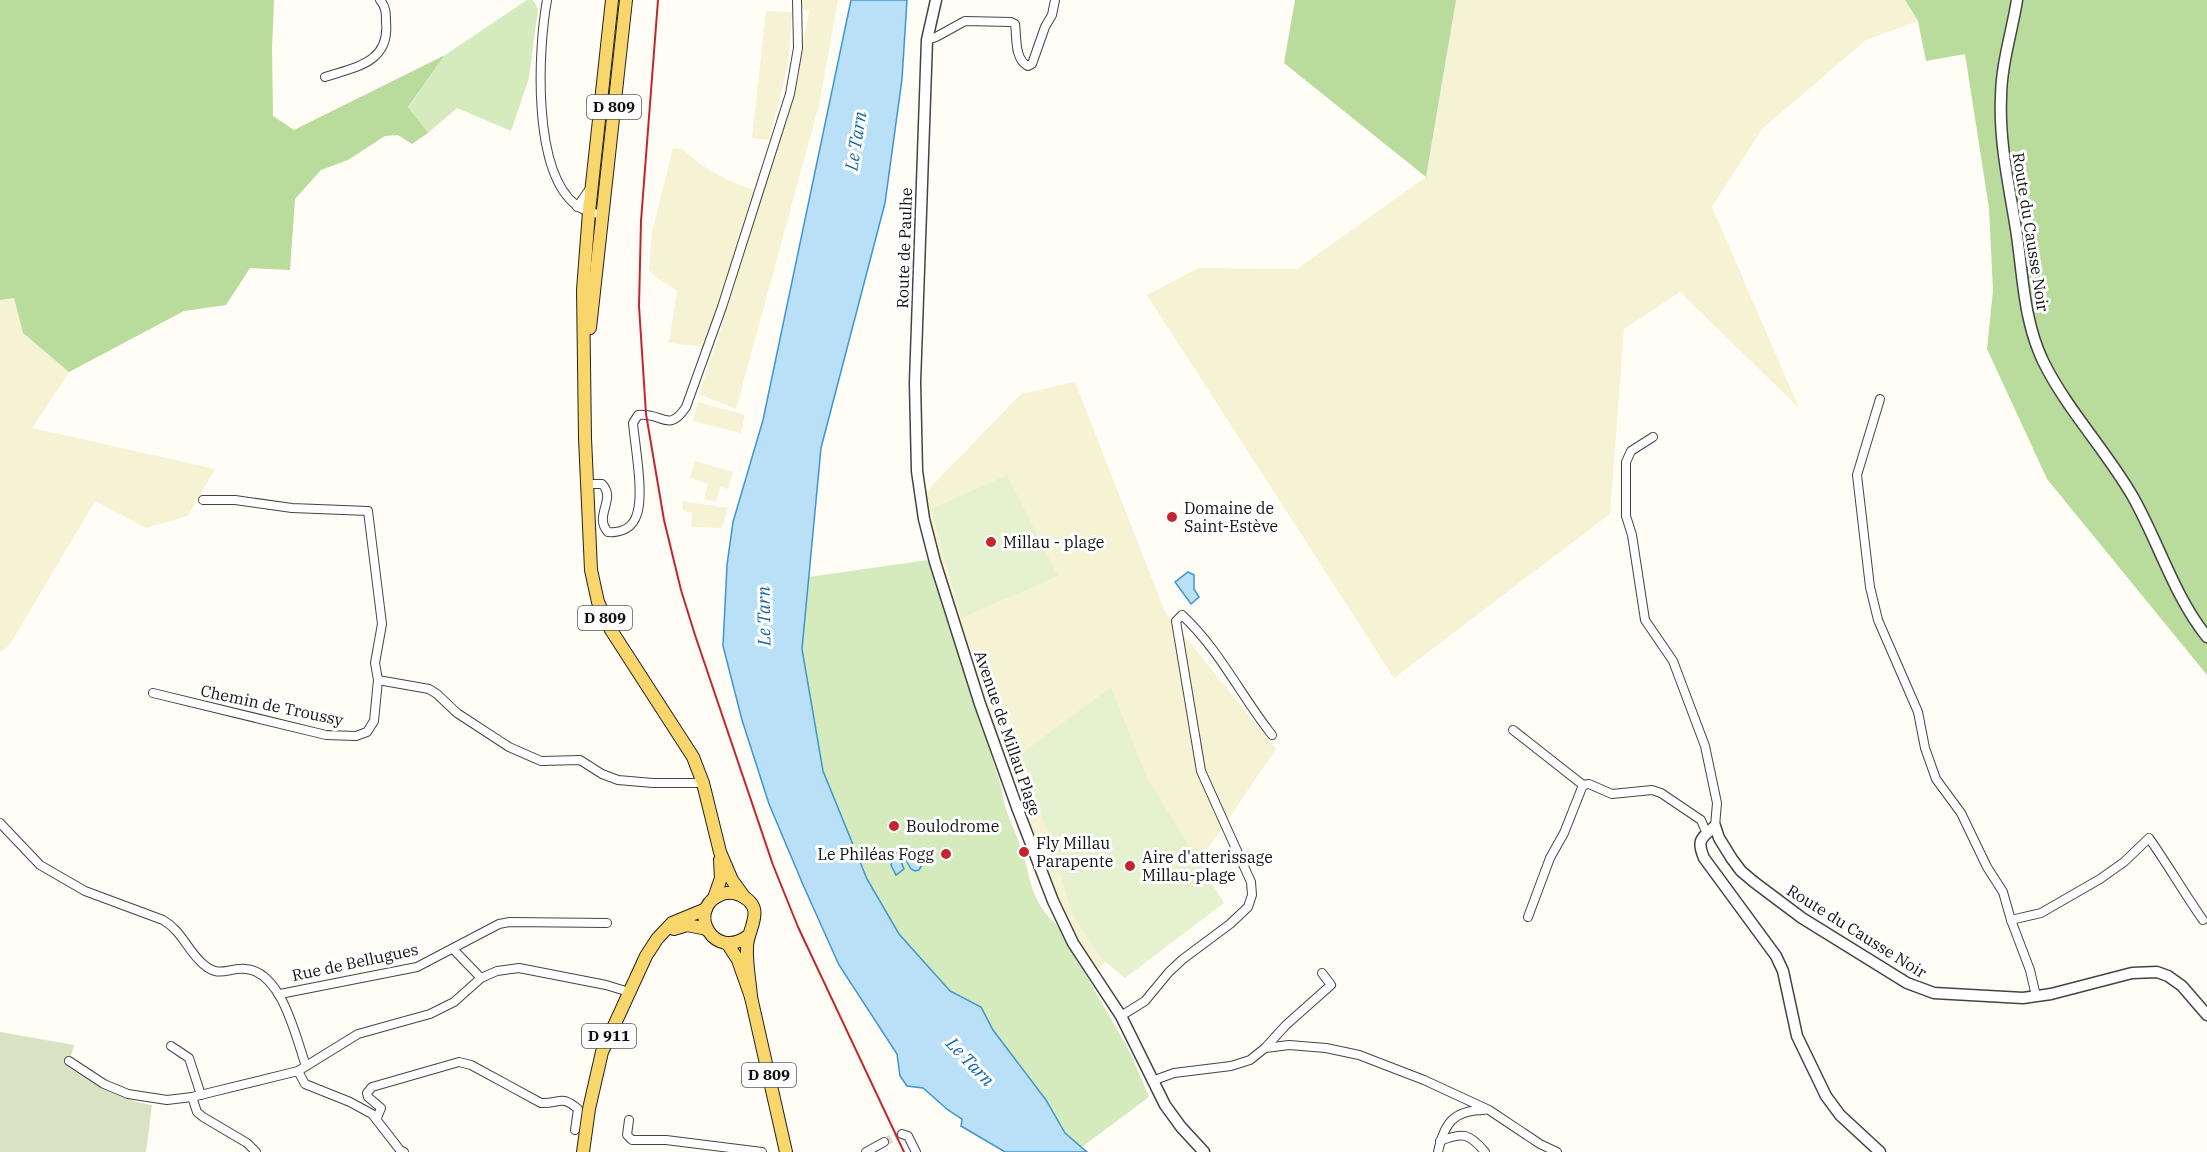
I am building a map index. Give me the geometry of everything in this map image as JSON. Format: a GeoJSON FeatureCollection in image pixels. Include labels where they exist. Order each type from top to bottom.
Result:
{"type":"FeatureCollection","features":[{"type":"Feature","properties":{"kind":"main road","name":"D 809"},"geometry":{"type":"LineString","coordinates":[[612,0],[591,186],[582,328],[585,356],[585,438],[591,570],[598,602],[616,637],[693,757],[703,783],[720,852],[732,880],[745,898]]}},
{"type":"Feature","properties":{"kind":"main road","name":"D 809"},"geometry":{"type":"LineString","coordinates":[[585,356],[626,0]]}},
{"type":"Feature","properties":{"kind":"main road","name":"D 809"},"geometry":{"type":"LineString","coordinates":[[714,898],[721,878],[720,852]]}},
{"type":"Feature","properties":{"kind":"main road"},"geometry":{"type":"LineString","coordinates":[[730,893],[745,898],[752,906],[755,916],[748,936],[736,943],[715,939],[707,929],[704,919],[706,909],[714,898],[730,893]]}},
{"type":"Feature","properties":{"kind":"main road","name":"D 911"},"geometry":{"type":"LineString","coordinates":[[583,1152],[595,1076],[603,1052],[652,945],[677,919],[706,909]]}},
{"type":"Feature","properties":{"kind":"main road"},"geometry":{"type":"LineString","coordinates":[[664,932],[687,925],[707,929]]}},
{"type":"Feature","properties":{"kind":"main road","name":"D 809"},"geometry":{"type":"LineString","coordinates":[[748,936],[747,953],[752,997],[786,1152]]}},
{"type":"Feature","properties":{"kind":"main road","name":"D 809"},"geometry":{"type":"LineString","coordinates":[[727,943],[738,960],[752,997]]}},
{"type":"Feature","properties":{"kind":"street"},"geometry":{"type":"LineString","coordinates":[[325,77],[371,61],[383,48],[387,28],[385,6],[380,0]]}},
{"type":"Feature","properties":{"kind":"street"},"geometry":{"type":"LineString","coordinates":[[547,0],[544,19],[542,128],[554,175],[567,197],[577,207],[602,215]]}},
{"type":"Feature","properties":{"kind":"street"},"geometry":{"type":"LineString","coordinates":[[587,484],[602,484],[608,490],[609,495],[602,515],[602,523],[608,532],[618,533],[631,525],[638,513],[639,493],[633,423],[638,415],[646,414],[670,422],[678,419],[686,407],[722,307],[790,94],[798,48],[797,0]]}},
{"type":"Feature","properties":{"kind":"street","name":"Route de Paulhe"},"geometry":{"type":"LineString","coordinates":[[920,498],[916,427],[916,326],[927,40],[936,0]]}},
{"type":"Feature","properties":{"kind":"street"},"geometry":{"type":"LineString","coordinates":[[927,40],[964,21],[1011,22],[1016,24],[1018,54],[1023,64],[1028,66],[1032,64],[1045,27],[1052,15],[1055,0]]}},
{"type":"Feature","properties":{"kind":"street","name":"Route du Causse Noir"},"geometry":{"type":"LineString","coordinates":[[2017,0],[2000,97],[2001,129],[2025,304],[2035,339],[2043,361],[2060,390],[2127,487],[2185,603],[2207,637]]}},
{"type":"Feature","properties":{"kind":"street"},"geometry":{"type":"LineString","coordinates":[[577,207],[591,186]]}},
{"type":"Feature","properties":{"kind":"street"},"geometry":{"type":"LineString","coordinates":[[1880,399],[1857,475],[1870,587],[1878,620],[1918,712],[1925,748],[1936,780],[1961,813],[1987,867],[2004,892],[2011,920],[2030,970],[2036,996]]}},
{"type":"Feature","properties":{"kind":"street"},"geometry":{"type":"LineString","coordinates":[[1653,436],[1631,451],[1626,462],[1626,516],[1632,535],[1646,620],[1673,661],[1705,746],[1717,803],[1711,830],[1701,837],[1700,843],[1704,858],[1776,956],[1783,971],[1797,1036],[1826,1096],[1840,1115],[1880,1152]]}},
{"type":"Feature","properties":{"kind":"street","name":"Avenue de Millau Plage"},"geometry":{"type":"LineString","coordinates":[[920,498],[934,562],[950,612],[980,704],[1043,877],[1073,943],[1121,1016],[1152,1081],[1173,1116],[1204,1152]]}},
{"type":"Feature","properties":{"kind":"street","name":"Chemin de Troussy"},"geometry":{"type":"LineString","coordinates":[[153,693],[203,707],[248,714],[282,726],[326,735],[356,736],[367,732],[374,721],[378,680],[375,663],[382,624],[368,511],[292,508],[236,500],[203,500]]}},
{"type":"Feature","properties":{"kind":"street"},"geometry":{"type":"LineString","coordinates":[[1121,1016],[1145,1002],[1183,959],[1230,924],[1248,907],[1252,894],[1251,882],[1201,771],[1176,621],[1182,615],[1202,633],[1272,735]]}},
{"type":"Feature","properties":{"kind":"street"},"geometry":{"type":"LineString","coordinates":[[378,680],[429,688],[457,713],[509,747],[541,761],[580,760],[602,774],[618,780],[703,783]]}},
{"type":"Feature","properties":{"kind":"street"},"geometry":{"type":"LineString","coordinates":[[1513,730],[1583,785],[1589,784],[1612,794],[1652,790],[1661,793],[1701,820],[1711,830]]}},
{"type":"Feature","properties":{"kind":"street"},"geometry":{"type":"LineString","coordinates":[[1528,917],[1550,858],[1564,833],[1583,785]]}},
{"type":"Feature","properties":{"kind":"street"},"geometry":{"type":"LineString","coordinates":[[0,823],[40,865],[85,891],[163,920],[175,927],[202,964],[216,972],[246,969],[258,973],[280,994],[306,1066]]}},
{"type":"Feature","properties":{"kind":"street","name":"Route du Causse Noir"},"geometry":{"type":"LineString","coordinates":[[1711,830],[1741,871],[1763,889],[1802,918],[1907,983],[1934,993],[2023,998],[2132,973],[2157,972],[2168,976],[2182,987],[2207,1015]]}},
{"type":"Feature","properties":{"kind":"street"},"geometry":{"type":"LineString","coordinates":[[2011,920],[2041,913],[2100,879],[2124,862],[2149,838],[2203,920]]}},
{"type":"Feature","properties":{"kind":"street","name":"Rue de Bellugues"},"geometry":{"type":"LineString","coordinates":[[280,994],[417,968],[499,924],[510,922],[607,923]]}},
{"type":"Feature","properties":{"kind":"street"},"geometry":{"type":"LineString","coordinates":[[454,950],[481,978]]}},
{"type":"Feature","properties":{"kind":"street"},"geometry":{"type":"LineString","coordinates":[[69,1062],[104,1084],[128,1095],[167,1100],[196,1096],[298,1071],[358,1034],[430,1014],[454,1002],[481,978],[497,971],[519,968],[606,985],[629,992]]}},
{"type":"Feature","properties":{"kind":"street"},"geometry":{"type":"LineString","coordinates":[[1152,1081],[1174,1073],[1231,1066],[1250,1060],[1265,1048],[1286,1024],[1331,985],[1322,973]]}},
{"type":"Feature","properties":{"kind":"street"},"geometry":{"type":"LineString","coordinates":[[171,1046],[189,1058],[197,1112],[248,1143],[256,1152]]}},
{"type":"Feature","properties":{"kind":"street"},"geometry":{"type":"LineString","coordinates":[[1265,1048],[1289,1046],[1326,1048],[1359,1055],[1424,1080],[1489,1110],[1540,1144],[1557,1152]]}},
{"type":"Feature","properties":{"kind":"street"},"geometry":{"type":"LineString","coordinates":[[377,1118],[381,1108],[368,1097],[367,1093],[372,1087],[459,1062],[471,1065],[541,1103],[550,1104],[560,1099],[568,1100],[578,1109],[576,1130]]}},
{"type":"Feature","properties":{"kind":"street"},"geometry":{"type":"LineString","coordinates":[[298,1071],[305,1084],[350,1102],[377,1118],[401,1151]]}},
{"type":"Feature","properties":{"kind":"street"},"geometry":{"type":"LineString","coordinates":[[1438,1152],[1440,1141],[1450,1120],[1467,1110],[1489,1110]]}},
{"type":"Feature","properties":{"kind":"street"},"geometry":{"type":"LineString","coordinates":[[629,1120],[627,1135],[632,1140],[675,1141],[762,1152]]}},
{"type":"Feature","properties":{"kind":"street"},"geometry":{"type":"LineString","coordinates":[[902,1134],[908,1136],[916,1152]]}},
{"type":"Feature","properties":{"kind":"street"},"geometry":{"type":"LineString","coordinates":[[1440,1141],[1458,1134],[1474,1138],[1485,1152]]}},
{"type":"Feature","properties":{"kind":"street"},"geometry":{"type":"LineString","coordinates":[[675,1141],[676,1152]]}},
{"type":"Feature","properties":{"kind":"street"},"geometry":{"type":"LineString","coordinates":[[866,1152],[884,1142]]}},
{"type":"Feature","properties":{"kind":"shaded area"},"geometry":{"type":"Polygon","coordinates":[[[802,0],[838,0],[819,105],[736,409],[699,394],[795,87],[809,11],[802,9],[802,0]]]}},
{"type":"Feature","properties":{"kind":"shaded area"},"geometry":{"type":"Polygon","coordinates":[[[1456,0],[1905,0],[1918,21],[1866,40],[1762,129],[1712,207],[1799,408],[1680,292],[1624,329],[1610,514],[1394,678],[1147,295],[1199,268],[1297,269],[1426,177],[1456,0]]]}},
{"type":"Feature","properties":{"kind":"shaded area"},"geometry":{"type":"Polygon","coordinates":[[[766,11],[792,12],[788,65],[769,140],[752,138],[766,11]]]}},
{"type":"Feature","properties":{"kind":"shaded area"},"geometry":{"type":"Polygon","coordinates":[[[673,148],[682,149],[703,166],[757,192],[705,347],[669,343],[677,290],[658,279],[649,270],[652,232],[673,148]]]}},
{"type":"Feature","properties":{"kind":"shaded area"},"geometry":{"type":"Polygon","coordinates":[[[14,298],[23,333],[69,372],[32,428],[215,469],[188,516],[146,528],[95,501],[9,646],[0,652],[0,300],[14,298]]]}},
{"type":"Feature","properties":{"kind":"shaded area"},"geometry":{"type":"Polygon","coordinates":[[[1075,382],[1165,612],[1276,749],[1180,890],[1093,974],[1073,943],[962,646],[920,498],[1021,394],[1075,382]]]}},
{"type":"Feature","properties":{"kind":"shaded area"},"geometry":{"type":"Polygon","coordinates":[[[698,402],[745,415],[741,433],[693,421],[698,402]]]}},
{"type":"Feature","properties":{"kind":"shaded area"},"geometry":{"type":"Polygon","coordinates":[[[695,461],[733,472],[728,489],[720,487],[716,502],[704,499],[708,484],[690,478],[695,461]]]}},
{"type":"Feature","properties":{"kind":"shaded area"},"geometry":{"type":"Polygon","coordinates":[[[682,501],[728,508],[722,528],[691,527],[692,513],[683,511],[682,501]]]}},
{"type":"Feature","properties":{"kind":"green space"},"geometry":{"type":"Polygon","coordinates":[[[0,0],[274,0],[273,116],[294,130],[445,55],[408,107],[428,133],[412,144],[398,135],[385,136],[348,160],[321,170],[295,199],[290,270],[250,268],[226,305],[184,311],[69,372],[23,333],[14,298],[0,300],[0,0]]]}},
{"type":"Feature","properties":{"kind":"green space"},"geometry":{"type":"Polygon","coordinates":[[[527,0],[533,0],[538,9],[529,78],[511,131],[457,108],[428,133],[408,108],[445,55],[527,0]]]}},
{"type":"Feature","properties":{"kind":"green space"},"geometry":{"type":"Polygon","coordinates":[[[1295,0],[1456,0],[1426,177],[1284,63],[1295,0]]]}},
{"type":"Feature","properties":{"kind":"green space"},"geometry":{"type":"Polygon","coordinates":[[[1905,0],[2207,0],[2207,675],[2047,479],[1987,349],[1993,290],[1989,208],[1965,54],[1926,61],[1918,21],[1905,0]]]}},
{"type":"Feature","properties":{"kind":"green space","name":"Millau - plage"},"geometry":{"type":"Polygon","coordinates":[[[1007,475],[1058,576],[961,618],[931,509],[1007,475]]]}},
{"type":"Feature","properties":{"kind":"green space"},"geometry":{"type":"Polygon","coordinates":[[[928,560],[1036,898],[1058,926],[1131,1054],[1149,1097],[1082,1147],[1065,1133],[1046,1100],[993,1030],[981,1007],[950,991],[899,934],[867,879],[823,771],[802,649],[808,577],[928,560]]]}},
{"type":"Feature","properties":{"kind":"green space","name":"Aire d'atterissage Millau-plage"},"geometry":{"type":"Polygon","coordinates":[[[1111,687],[1146,776],[1224,903],[1125,978],[1101,958],[1072,913],[1047,829],[1017,757],[1111,687]]]}},
{"type":"Feature","properties":{"kind":"green space"},"geometry":{"type":"Polygon","coordinates":[[[0,1032],[74,1045],[68,1067],[98,1086],[128,1099],[152,1105],[146,1152],[0,1152],[0,1032]]]}},
{"type":"Feature","properties":{"kind":"water","name":"Le Tarn"},"geometry":{"type":"Polygon","coordinates":[[[851,0],[907,0],[902,79],[885,203],[821,448],[802,649],[823,771],[867,879],[899,934],[950,991],[981,1007],[993,1030],[1046,1100],[1065,1133],[1087,1152],[1005,1152],[961,1126],[962,1119],[923,1088],[907,1086],[900,1076],[897,1054],[839,965],[769,804],[742,720],[723,646],[727,565],[733,522],[763,420],[851,0]]]}},
{"type":"Feature","properties":{"kind":"water"},"geometry":{"type":"Polygon","coordinates":[[[1188,572],[1194,575],[1194,589],[1199,597],[1191,604],[1175,582],[1188,572]]]}},
{"type":"Feature","properties":{"kind":"water"},"geometry":{"type":"Polygon","coordinates":[[[904,848],[911,851],[910,860],[913,862],[917,860],[922,865],[919,870],[911,869],[903,855],[900,859],[904,869],[896,875],[891,865],[892,856],[904,848]]]}},
{"type":"Feature","properties":{"kind":"tunnel"},"geometry":{"type":"LineString","coordinates":[[884,1142],[902,1134]]}},
{"type":"Feature","properties":{"kind":"railway"},"geometry":{"type":"LineString","coordinates":[[658,0],[641,221],[639,306],[646,414],[664,520],[681,590],[695,635],[773,865],[798,927],[904,1152]]}},
{"type":"Feature","properties":{"kind":"place","name":"Domaine de Saint-Estève"},"geometry":{"type":"Point","coordinates":[1172,517]}},
{"type":"Feature","properties":{"kind":"place","name":"Millau - plage"},"geometry":{"type":"Point","coordinates":[991,542]}},
{"type":"Feature","properties":{"kind":"place","name":"Boulodrome"},"geometry":{"type":"Point","coordinates":[894,826]}},
{"type":"Feature","properties":{"kind":"place","name":"Fly Millau Parapente"},"geometry":{"type":"Point","coordinates":[1024,852]}},
{"type":"Feature","properties":{"kind":"place","name":"Le Philéas Fogg"},"geometry":{"type":"Point","coordinates":[946,854]}},
{"type":"Feature","properties":{"kind":"place","name":"Aire d'atterissage Millau-plage"},"geometry":{"type":"Point","coordinates":[1130,866]}}]}
